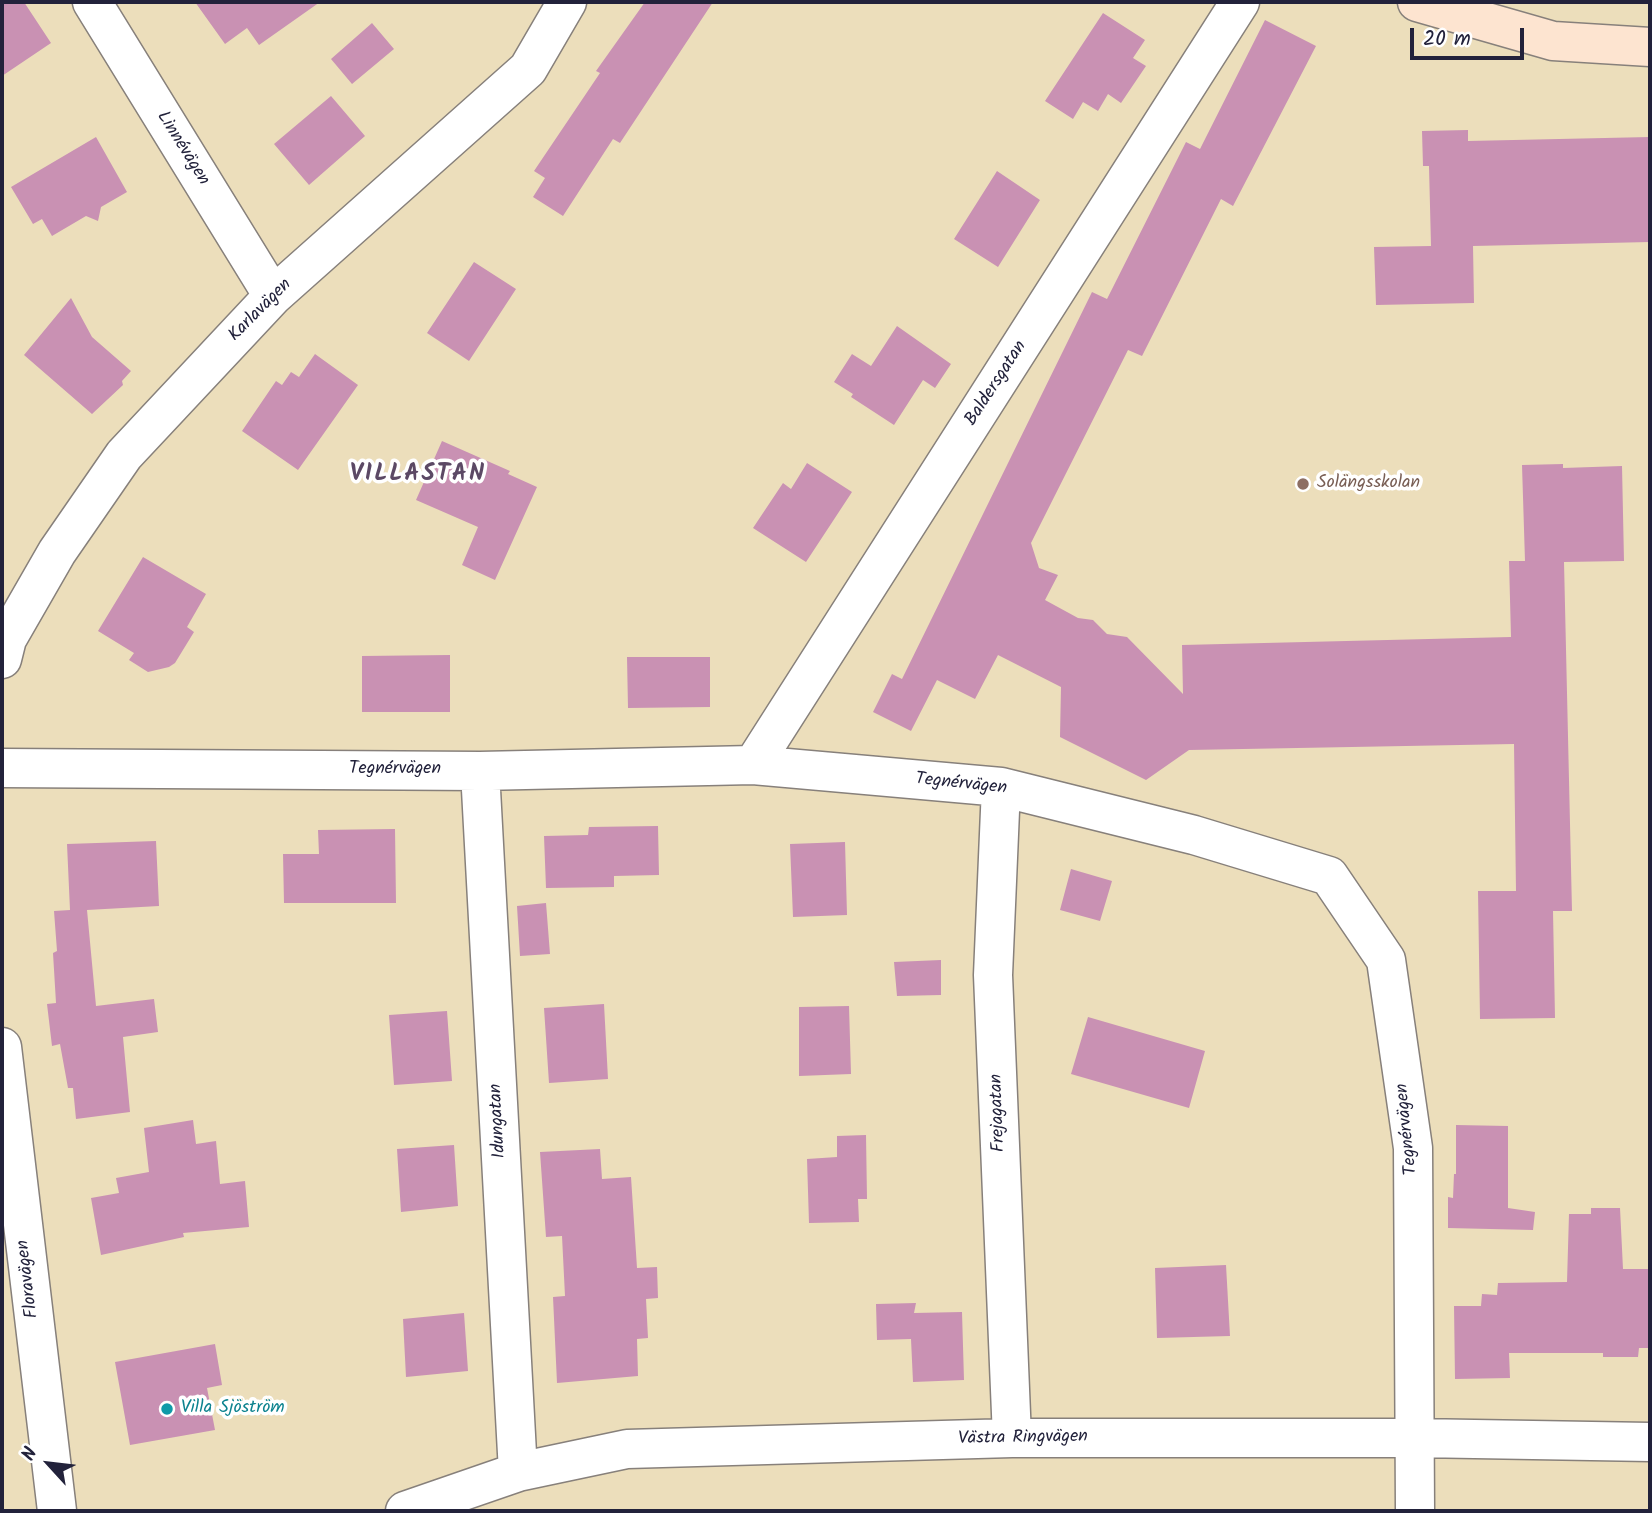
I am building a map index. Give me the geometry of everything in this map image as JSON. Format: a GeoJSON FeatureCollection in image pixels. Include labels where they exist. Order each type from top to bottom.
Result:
{"type":"FeatureCollection","features":[{"type":"Feature","properties":{"kind":"main road"},"geometry":{"type":"LineString","coordinates":[[1417,2],[1553,41],[1650,47]]}},
{"type":"Feature","properties":{"kind":"street","name":"Linnévägen"},"geometry":{"type":"LineString","coordinates":[[92,2],[273,296]]}},
{"type":"Feature","properties":{"kind":"street","name":"Karlavägen"},"geometry":{"type":"LineString","coordinates":[[2,659],[7,639],[57,552],[124,454],[273,296],[528,69],[567,2]]}},
{"type":"Feature","properties":{"kind":"street","name":"Baldersgatan"},"geometry":{"type":"LineString","coordinates":[[753,765],[1240,2]]}},
{"type":"Feature","properties":{"kind":"street","name":"Tegnérvägen"},"geometry":{"type":"LineString","coordinates":[[2,768],[480,771],[753,765],[1001,788],[1194,835],[1329,876],[1386,960],[1413,1148],[1415,1511]]}},
{"type":"Feature","properties":{"kind":"street","name":"Idungatan"},"geometry":{"type":"LineString","coordinates":[[480,771],[519,1472]]}},
{"type":"Feature","properties":{"kind":"street","name":"Frejagatan"},"geometry":{"type":"LineString","coordinates":[[1001,788],[993,975],[1012,1438]]}},
{"type":"Feature","properties":{"kind":"street","name":"Floravägen"},"geometry":{"type":"LineString","coordinates":[[2,1046],[57,1511]]}},
{"type":"Feature","properties":{"kind":"street","name":"Västra Ringvägen"},"geometry":{"type":"LineString","coordinates":[[404,1511],[519,1472],[627,1448],[1012,1438],[1416,1438],[1650,1442]]}},
{"type":"Feature","properties":{"kind":"building"},"geometry":{"type":"Polygon","coordinates":[[[2,2],[24,2],[51,43],[2,76],[2,2]]]}},
{"type":"Feature","properties":{"kind":"building"},"geometry":{"type":"Polygon","coordinates":[[[195,2],[320,2],[259,45],[247,28],[225,44],[195,2]]]}},
{"type":"Feature","properties":{"kind":"building"},"geometry":{"type":"Polygon","coordinates":[[[645,2],[713,2],[620,143],[613,139],[563,216],[533,197],[545,178],[534,171],[600,73],[596,71],[645,2]]]}},
{"type":"Feature","properties":{"kind":"building"},"geometry":{"type":"Polygon","coordinates":[[[1103,13],[1145,40],[1133,58],[1146,66],[1121,103],[1108,94],[1098,111],[1083,102],[1073,119],[1045,101],[1103,13]]]}},
{"type":"Feature","properties":{"kind":"building"},"geometry":{"type":"Polygon","coordinates":[[[1265,20],[1316,46],[1233,206],[1221,199],[1142,356],[1128,350],[1031,543],[1039,568],[1058,575],[1045,600],[1078,618],[1093,620],[1107,634],[1127,637],[1183,694],[1182,645],[1511,637],[1509,561],[1525,561],[1522,465],[1563,464],[1563,468],[1622,466],[1624,561],[1564,562],[1572,911],[1553,911],[1555,1018],[1480,1019],[1478,891],[1516,891],[1514,744],[1189,750],[1146,780],[1060,737],[1061,687],[998,655],[975,699],[937,680],[911,731],[873,712],[892,674],[902,679],[1092,292],[1107,299],[1186,142],[1200,149],[1265,20]]]}},
{"type":"Feature","properties":{"kind":"building"},"geometry":{"type":"Polygon","coordinates":[[[372,23],[394,49],[352,84],[331,59],[372,23]]]}},
{"type":"Feature","properties":{"kind":"building"},"geometry":{"type":"Polygon","coordinates":[[[331,96],[365,136],[309,185],[274,144],[331,96]]]}},
{"type":"Feature","properties":{"kind":"building"},"geometry":{"type":"Polygon","coordinates":[[[1468,130],[1468,141],[1650,137],[1650,242],[1473,246],[1474,303],[1376,305],[1374,247],[1431,246],[1429,166],[1423,166],[1422,131],[1468,130]]]}},
{"type":"Feature","properties":{"kind":"building"},"geometry":{"type":"Polygon","coordinates":[[[96,137],[127,192],[101,207],[98,221],[86,216],[52,236],[42,219],[33,224],[11,187],[96,137]]]}},
{"type":"Feature","properties":{"kind":"building"},"geometry":{"type":"Polygon","coordinates":[[[997,171],[1040,200],[998,267],[954,239],[997,171]]]}},
{"type":"Feature","properties":{"kind":"building"},"geometry":{"type":"Polygon","coordinates":[[[474,262],[516,289],[469,361],[427,333],[474,262]]]}},
{"type":"Feature","properties":{"kind":"building"},"geometry":{"type":"Polygon","coordinates":[[[71,298],[92,337],[131,371],[122,381],[123,385],[92,414],[24,355],[71,298]]]}},
{"type":"Feature","properties":{"kind":"building"},"geometry":{"type":"Polygon","coordinates":[[[897,326],[951,364],[935,388],[923,380],[894,425],[851,397],[853,394],[834,382],[852,354],[871,366],[897,326]]]}},
{"type":"Feature","properties":{"kind":"building"},"geometry":{"type":"Polygon","coordinates":[[[315,354],[358,385],[298,470],[242,431],[276,381],[282,385],[291,372],[299,377],[315,354]]]}},
{"type":"Feature","properties":{"kind":"building"},"geometry":{"type":"Polygon","coordinates":[[[442,441],[510,471],[508,474],[537,487],[495,580],[462,565],[478,527],[416,500],[442,441]]]}},
{"type":"Feature","properties":{"kind":"building"},"geometry":{"type":"Polygon","coordinates":[[[807,463],[852,492],[806,562],[753,528],[783,483],[791,489],[807,463]]]}},
{"type":"Feature","properties":{"kind":"building"},"geometry":{"type":"Polygon","coordinates":[[[143,557],[206,594],[187,627],[194,632],[175,663],[148,672],[129,660],[134,653],[98,631],[143,557]]]}},
{"type":"Feature","properties":{"kind":"building"},"geometry":{"type":"Polygon","coordinates":[[[450,655],[450,712],[362,712],[362,656],[450,655]]]}},
{"type":"Feature","properties":{"kind":"building"},"geometry":{"type":"Polygon","coordinates":[[[627,657],[710,657],[710,707],[628,708],[627,657]]]}},
{"type":"Feature","properties":{"kind":"building"},"geometry":{"type":"Polygon","coordinates":[[[658,826],[659,875],[614,876],[614,887],[546,888],[544,836],[588,835],[589,827],[658,826]]]}},
{"type":"Feature","properties":{"kind":"building"},"geometry":{"type":"Polygon","coordinates":[[[395,829],[396,903],[284,903],[283,854],[319,854],[318,830],[395,829]]]}},
{"type":"Feature","properties":{"kind":"building"},"geometry":{"type":"Polygon","coordinates":[[[156,841],[159,906],[87,910],[96,1006],[154,999],[158,1032],[123,1037],[130,1112],[76,1119],[73,1088],[68,1088],[60,1044],[52,1046],[47,1004],[56,1003],[53,953],[57,951],[54,911],[70,910],[67,844],[156,841]]]}},
{"type":"Feature","properties":{"kind":"building"},"geometry":{"type":"Polygon","coordinates":[[[845,842],[847,915],[793,917],[790,844],[845,842]]]}},
{"type":"Feature","properties":{"kind":"building"},"geometry":{"type":"Polygon","coordinates":[[[1071,869],[1112,881],[1100,921],[1060,910],[1071,869]]]}},
{"type":"Feature","properties":{"kind":"building"},"geometry":{"type":"Polygon","coordinates":[[[546,903],[550,954],[520,956],[517,906],[546,903]]]}},
{"type":"Feature","properties":{"kind":"building"},"geometry":{"type":"Polygon","coordinates":[[[941,960],[941,995],[897,996],[894,962],[941,960]]]}},
{"type":"Feature","properties":{"kind":"building"},"geometry":{"type":"Polygon","coordinates":[[[604,1004],[608,1079],[549,1083],[544,1008],[604,1004]]]}},
{"type":"Feature","properties":{"kind":"building"},"geometry":{"type":"Polygon","coordinates":[[[849,1006],[851,1074],[799,1076],[799,1007],[849,1006]]]}},
{"type":"Feature","properties":{"kind":"building"},"geometry":{"type":"Polygon","coordinates":[[[447,1011],[452,1081],[394,1085],[389,1015],[447,1011]]]}},
{"type":"Feature","properties":{"kind":"building"},"geometry":{"type":"Polygon","coordinates":[[[1088,1017],[1205,1051],[1189,1108],[1071,1074],[1088,1017]]]}},
{"type":"Feature","properties":{"kind":"building"},"geometry":{"type":"Polygon","coordinates":[[[193,1120],[196,1144],[216,1141],[220,1184],[245,1181],[249,1227],[183,1233],[184,1237],[101,1255],[91,1198],[119,1193],[116,1178],[149,1172],[144,1128],[193,1120]]]}},
{"type":"Feature","properties":{"kind":"building"},"geometry":{"type":"Polygon","coordinates":[[[1456,1125],[1508,1126],[1508,1208],[1535,1212],[1533,1230],[1448,1228],[1448,1197],[1453,1198],[1456,1174],[1456,1125]]]}},
{"type":"Feature","properties":{"kind":"building"},"geometry":{"type":"Polygon","coordinates":[[[866,1135],[867,1199],[858,1199],[859,1222],[809,1223],[807,1159],[837,1157],[837,1136],[866,1135]]]}},
{"type":"Feature","properties":{"kind":"building"},"geometry":{"type":"Polygon","coordinates":[[[454,1145],[458,1206],[401,1212],[397,1149],[454,1145]]]}},
{"type":"Feature","properties":{"kind":"building"},"geometry":{"type":"Polygon","coordinates":[[[600,1149],[602,1179],[631,1177],[637,1268],[657,1267],[658,1298],[646,1299],[648,1338],[637,1339],[638,1376],[557,1383],[553,1297],[565,1296],[562,1236],[546,1237],[540,1152],[600,1149]]]}},
{"type":"Feature","properties":{"kind":"building"},"geometry":{"type":"Polygon","coordinates":[[[1591,1208],[1620,1208],[1623,1269],[1650,1269],[1650,1348],[1639,1348],[1638,1357],[1603,1357],[1603,1353],[1509,1353],[1510,1378],[1455,1379],[1454,1306],[1481,1306],[1482,1294],[1497,1295],[1498,1283],[1567,1282],[1569,1214],[1591,1214],[1591,1208]]]}},
{"type":"Feature","properties":{"kind":"building"},"geometry":{"type":"Polygon","coordinates":[[[1226,1265],[1230,1336],[1157,1338],[1155,1268],[1226,1265]]]}},
{"type":"Feature","properties":{"kind":"building"},"geometry":{"type":"Polygon","coordinates":[[[916,1303],[914,1313],[962,1312],[964,1380],[913,1382],[911,1339],[877,1340],[876,1304],[916,1303]]]}},
{"type":"Feature","properties":{"kind":"building"},"geometry":{"type":"Polygon","coordinates":[[[464,1313],[468,1371],[406,1377],[403,1319],[464,1313]]]}},
{"type":"Feature","properties":{"kind":"building","name":"Villa Sjöström"},"geometry":{"type":"Polygon","coordinates":[[[215,1344],[222,1385],[207,1388],[215,1430],[130,1445],[115,1362],[215,1344]]]}},
{"type":"Feature","properties":{"kind":"place","name":"Solängsskolan"},"geometry":{"type":"Point","coordinates":[1303,484]}},
{"type":"Feature","properties":{"kind":"place","name":"Villa Sjöström"},"geometry":{"type":"Point","coordinates":[167,1409]}},
{"type":"Feature","properties":{"kind":"district","name":"VILLASTAN"},"geometry":{"type":"Point","coordinates":[418,476]}}]}
